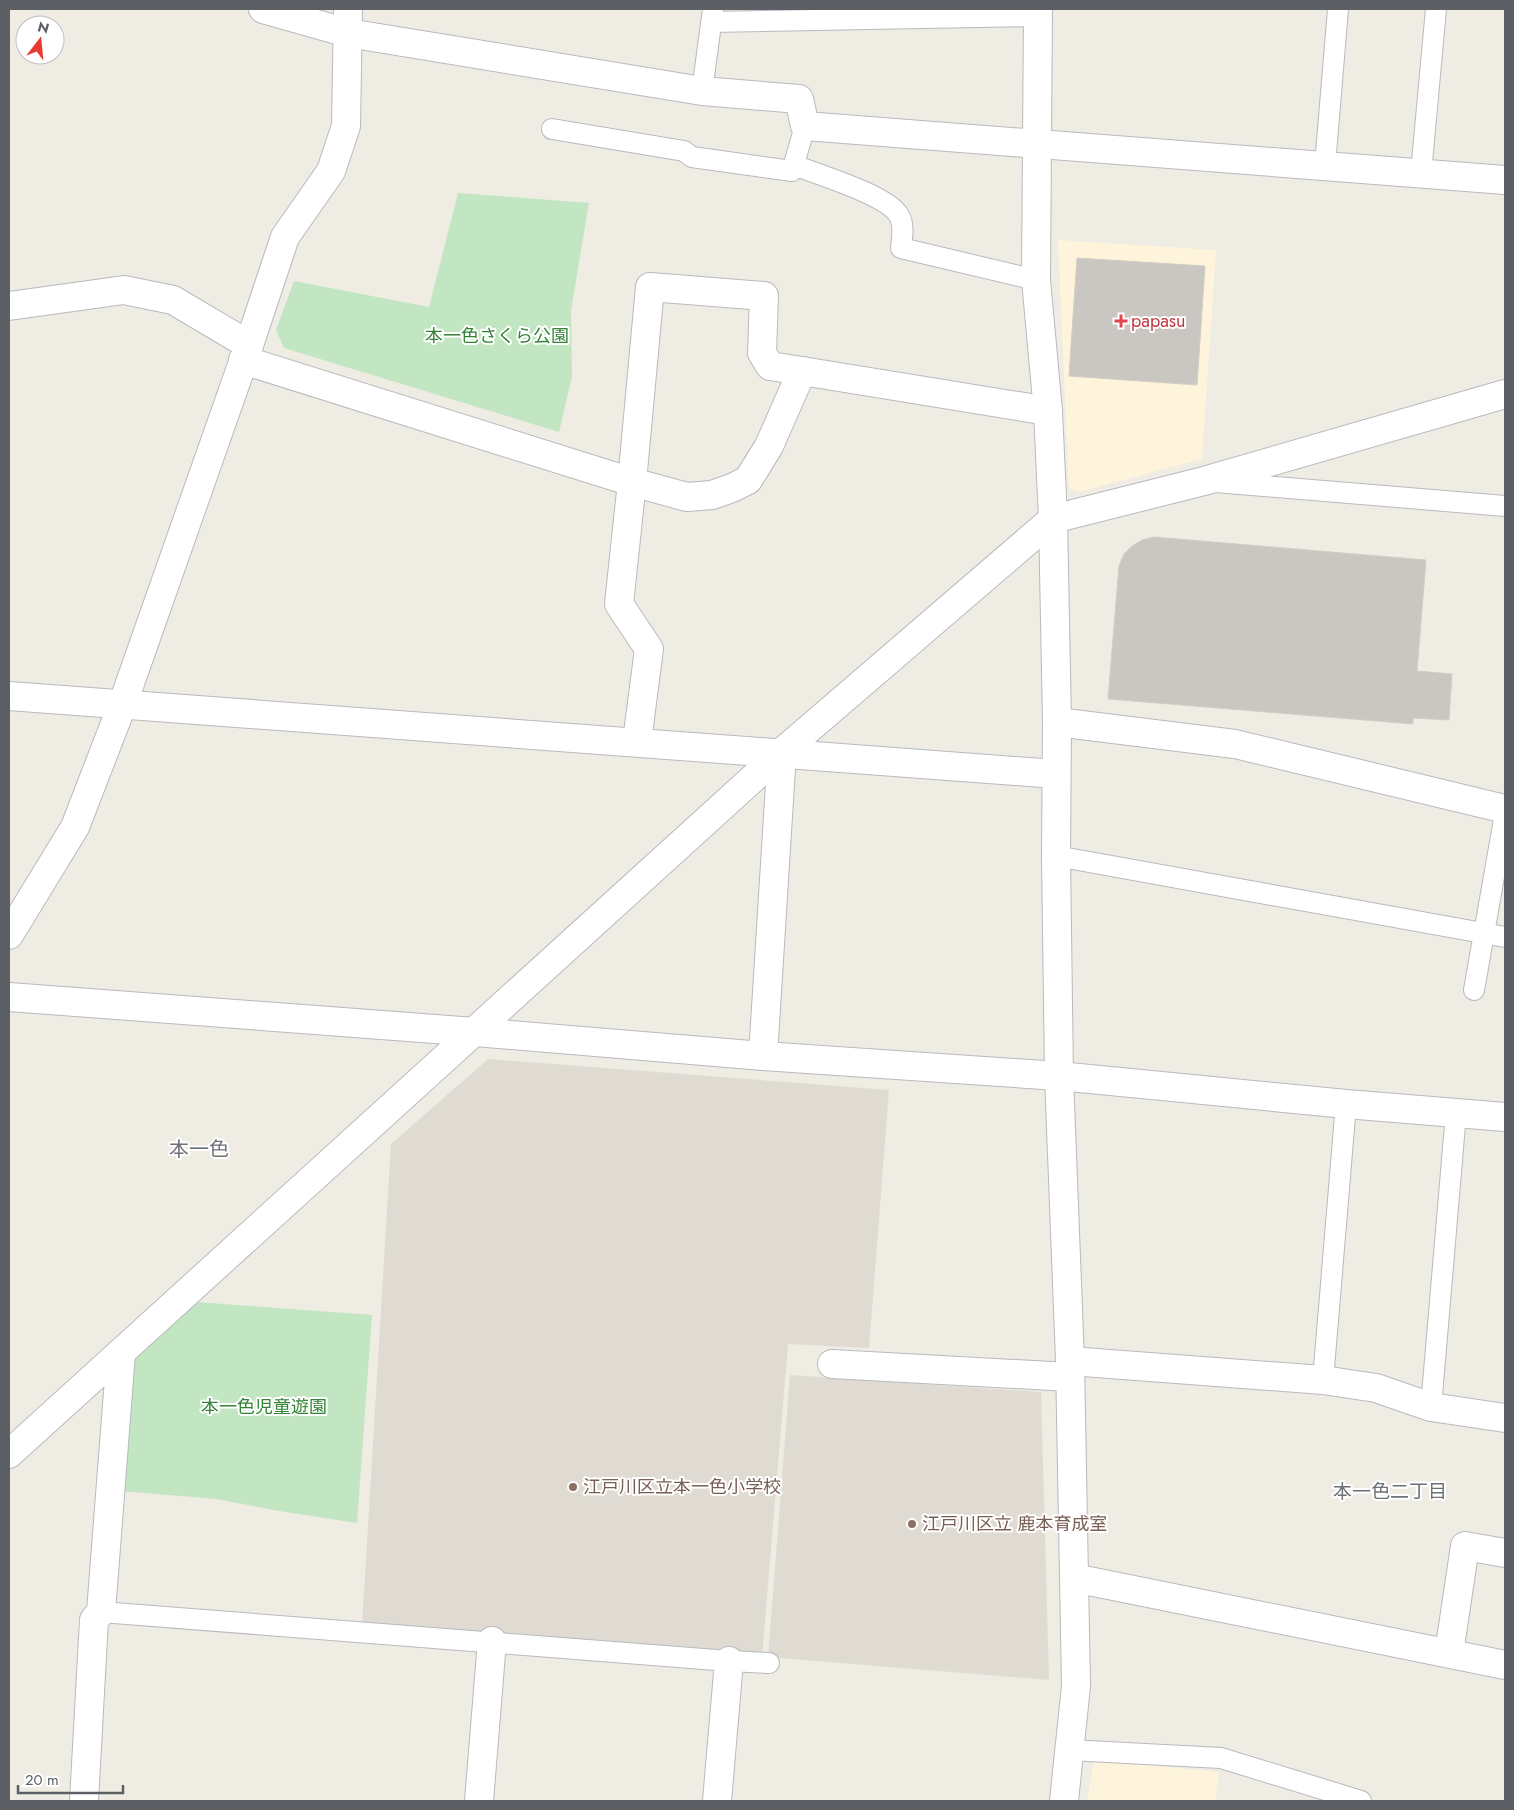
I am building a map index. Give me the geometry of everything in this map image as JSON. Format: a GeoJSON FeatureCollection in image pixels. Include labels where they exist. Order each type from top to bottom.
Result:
{"type":"FeatureCollection","features":[{"type":"Feature","properties":{"kind":"street"},"geometry":{"type":"LineString","coordinates":[[263,9],[348,21],[702,91],[799,98],[805,126],[1421,172],[1505,180]]}},
{"type":"Feature","properties":{"kind":"street"},"geometry":{"type":"LineString","coordinates":[[1038,12],[1036,280],[1048,411],[1053,518],[1057,722],[1056,856],[1059,1076],[1070,1369],[1076,1686],[1064,1801]]}},
{"type":"Feature","properties":{"kind":"street"},"geometry":{"type":"LineString","coordinates":[[9,935],[75,827],[122,703],[285,237],[331,171],[346,126],[348,21]]}},
{"type":"Feature","properties":{"kind":"street"},"geometry":{"type":"LineString","coordinates":[[638,741],[649,649],[619,604],[650,286],[764,296],[762,353],[770,366],[1048,411]]}},
{"type":"Feature","properties":{"kind":"street"},"geometry":{"type":"LineString","coordinates":[[9,306],[124,290],[173,300],[246,353],[632,482],[687,497],[712,495],[748,480],[769,446],[802,371]]}},
{"type":"Feature","properties":{"kind":"street"},"geometry":{"type":"LineString","coordinates":[[9,1454],[782,752],[1053,518],[1204,481],[1505,394]]}},
{"type":"Feature","properties":{"kind":"street"},"geometry":{"type":"LineString","coordinates":[[9,696],[638,741],[1056,774]]}},
{"type":"Feature","properties":{"kind":"street"},"geometry":{"type":"LineString","coordinates":[[1057,722],[1235,744],[1505,809]]}},
{"type":"Feature","properties":{"kind":"street"},"geometry":{"type":"LineString","coordinates":[[763,1056],[782,752]]}},
{"type":"Feature","properties":{"kind":"street"},"geometry":{"type":"LineString","coordinates":[[9,996],[763,1056],[1059,1076],[1346,1104],[1505,1117]]}},
{"type":"Feature","properties":{"kind":"street"},"geometry":{"type":"LineString","coordinates":[[84,1801],[94,1620],[101,1612],[121,1352]]}},
{"type":"Feature","properties":{"kind":"street"},"geometry":{"type":"LineString","coordinates":[[832,1364],[1070,1369],[1323,1380],[1376,1388],[1431,1407],[1505,1418]]}},
{"type":"Feature","properties":{"kind":"street"},"geometry":{"type":"LineString","coordinates":[[1449,1653],[1465,1546],[1505,1553]]}},
{"type":"Feature","properties":{"kind":"street"},"geometry":{"type":"LineString","coordinates":[[1074,1578],[1505,1665]]}},
{"type":"Feature","properties":{"kind":"street"},"geometry":{"type":"LineString","coordinates":[[479,1801],[492,1641]]}},
{"type":"Feature","properties":{"kind":"street"},"geometry":{"type":"LineString","coordinates":[[717,1801],[729,1661]]}},
{"type":"Feature","properties":{"kind":"lane"},"geometry":{"type":"LineString","coordinates":[[1324,165],[1338,9]]}},
{"type":"Feature","properties":{"kind":"lane"},"geometry":{"type":"LineString","coordinates":[[1421,172],[1436,9]]}},
{"type":"Feature","properties":{"kind":"lane"},"geometry":{"type":"LineString","coordinates":[[702,91],[712,15],[1038,12]]}},
{"type":"Feature","properties":{"kind":"lane"},"geometry":{"type":"LineString","coordinates":[[552,129],[684,151],[692,157],[792,171],[805,126]]}},
{"type":"Feature","properties":{"kind":"lane"},"geometry":{"type":"LineString","coordinates":[[794,165],[880,198],[899,215],[903,230],[901,248],[1036,280]]}},
{"type":"Feature","properties":{"kind":"lane"},"geometry":{"type":"LineString","coordinates":[[1204,481],[1505,506]]}},
{"type":"Feature","properties":{"kind":"lane"},"geometry":{"type":"LineString","coordinates":[[1474,990],[1505,814]]}},
{"type":"Feature","properties":{"kind":"lane"},"geometry":{"type":"LineString","coordinates":[[1056,856],[1505,937]]}},
{"type":"Feature","properties":{"kind":"lane"},"geometry":{"type":"LineString","coordinates":[[1323,1380],[1346,1104]]}},
{"type":"Feature","properties":{"kind":"lane"},"geometry":{"type":"LineString","coordinates":[[1431,1407],[1456,1113]]}},
{"type":"Feature","properties":{"kind":"lane"},"geometry":{"type":"LineString","coordinates":[[101,1612],[769,1663]]}},
{"type":"Feature","properties":{"kind":"lane"},"geometry":{"type":"LineString","coordinates":[[1069,1750],[1221,1758],[1361,1801]]}},
{"type":"Feature","properties":{"kind":"shaded area"},"geometry":{"type":"Polygon","coordinates":[[[1058,240],[1216,250],[1202,459],[1079,492],[1069,488],[1058,240]]]}},
{"type":"Feature","properties":{"kind":"shaded area","name":"江戸川区立本一色小学校"},"geometry":{"type":"Polygon","coordinates":[[[488,1059],[889,1090],[869,1348],[788,1344],[762,1657],[362,1626],[391,1144],[488,1059]]]}},
{"type":"Feature","properties":{"kind":"shaded area","name":"江戸川区立 鹿本育成室"},"geometry":{"type":"Polygon","coordinates":[[[790,1375],[1041,1392],[1049,1680],[768,1657],[790,1375]]]}},
{"type":"Feature","properties":{"kind":"shaded area"},"geometry":{"type":"Polygon","coordinates":[[[1094,1760],[1219,1772],[1215,1801],[1087,1801],[1094,1760]]]}},
{"type":"Feature","properties":{"kind":"green space","name":"本一色さくら公園"},"geometry":{"type":"Polygon","coordinates":[[[458,193],[589,203],[571,311],[572,377],[559,432],[284,348],[276,330],[294,281],[429,307],[458,193]]]}},
{"type":"Feature","properties":{"kind":"green space","name":"本一色児童遊園"},"geometry":{"type":"Polygon","coordinates":[[[197,1302],[372,1315],[357,1523],[216,1499],[121,1491],[132,1360],[197,1302]]]}},
{"type":"Feature","properties":{"kind":"building"},"geometry":{"type":"Polygon","coordinates":[[[1077,258],[1205,266],[1197,385],[1069,376],[1077,258]]]}},
{"type":"Feature","properties":{"kind":"building"},"geometry":{"type":"Polygon","coordinates":[[[1154,537],[1426,560],[1417,671],[1452,674],[1449,720],[1413,718],[1413,724],[1108,699],[1119,566],[1124,554],[1132,546],[1142,540],[1154,537]]]}},
{"type":"Feature","properties":{"kind":"place","name":"papasu"},"geometry":{"type":"Point","coordinates":[1121,321]}},
{"type":"Feature","properties":{"kind":"place","name":"江戸川区立本一色小学校"},"geometry":{"type":"Point","coordinates":[573,1487]}},
{"type":"Feature","properties":{"kind":"place","name":"江戸川区立 鹿本育成室"},"geometry":{"type":"Point","coordinates":[912,1524]}},
{"type":"Feature","properties":{"kind":"district","name":"本一色"},"geometry":{"type":"Point","coordinates":[199,1149]}},
{"type":"Feature","properties":{"kind":"district","name":"本一色二丁目"},"geometry":{"type":"Point","coordinates":[1390,1491]}}]}
